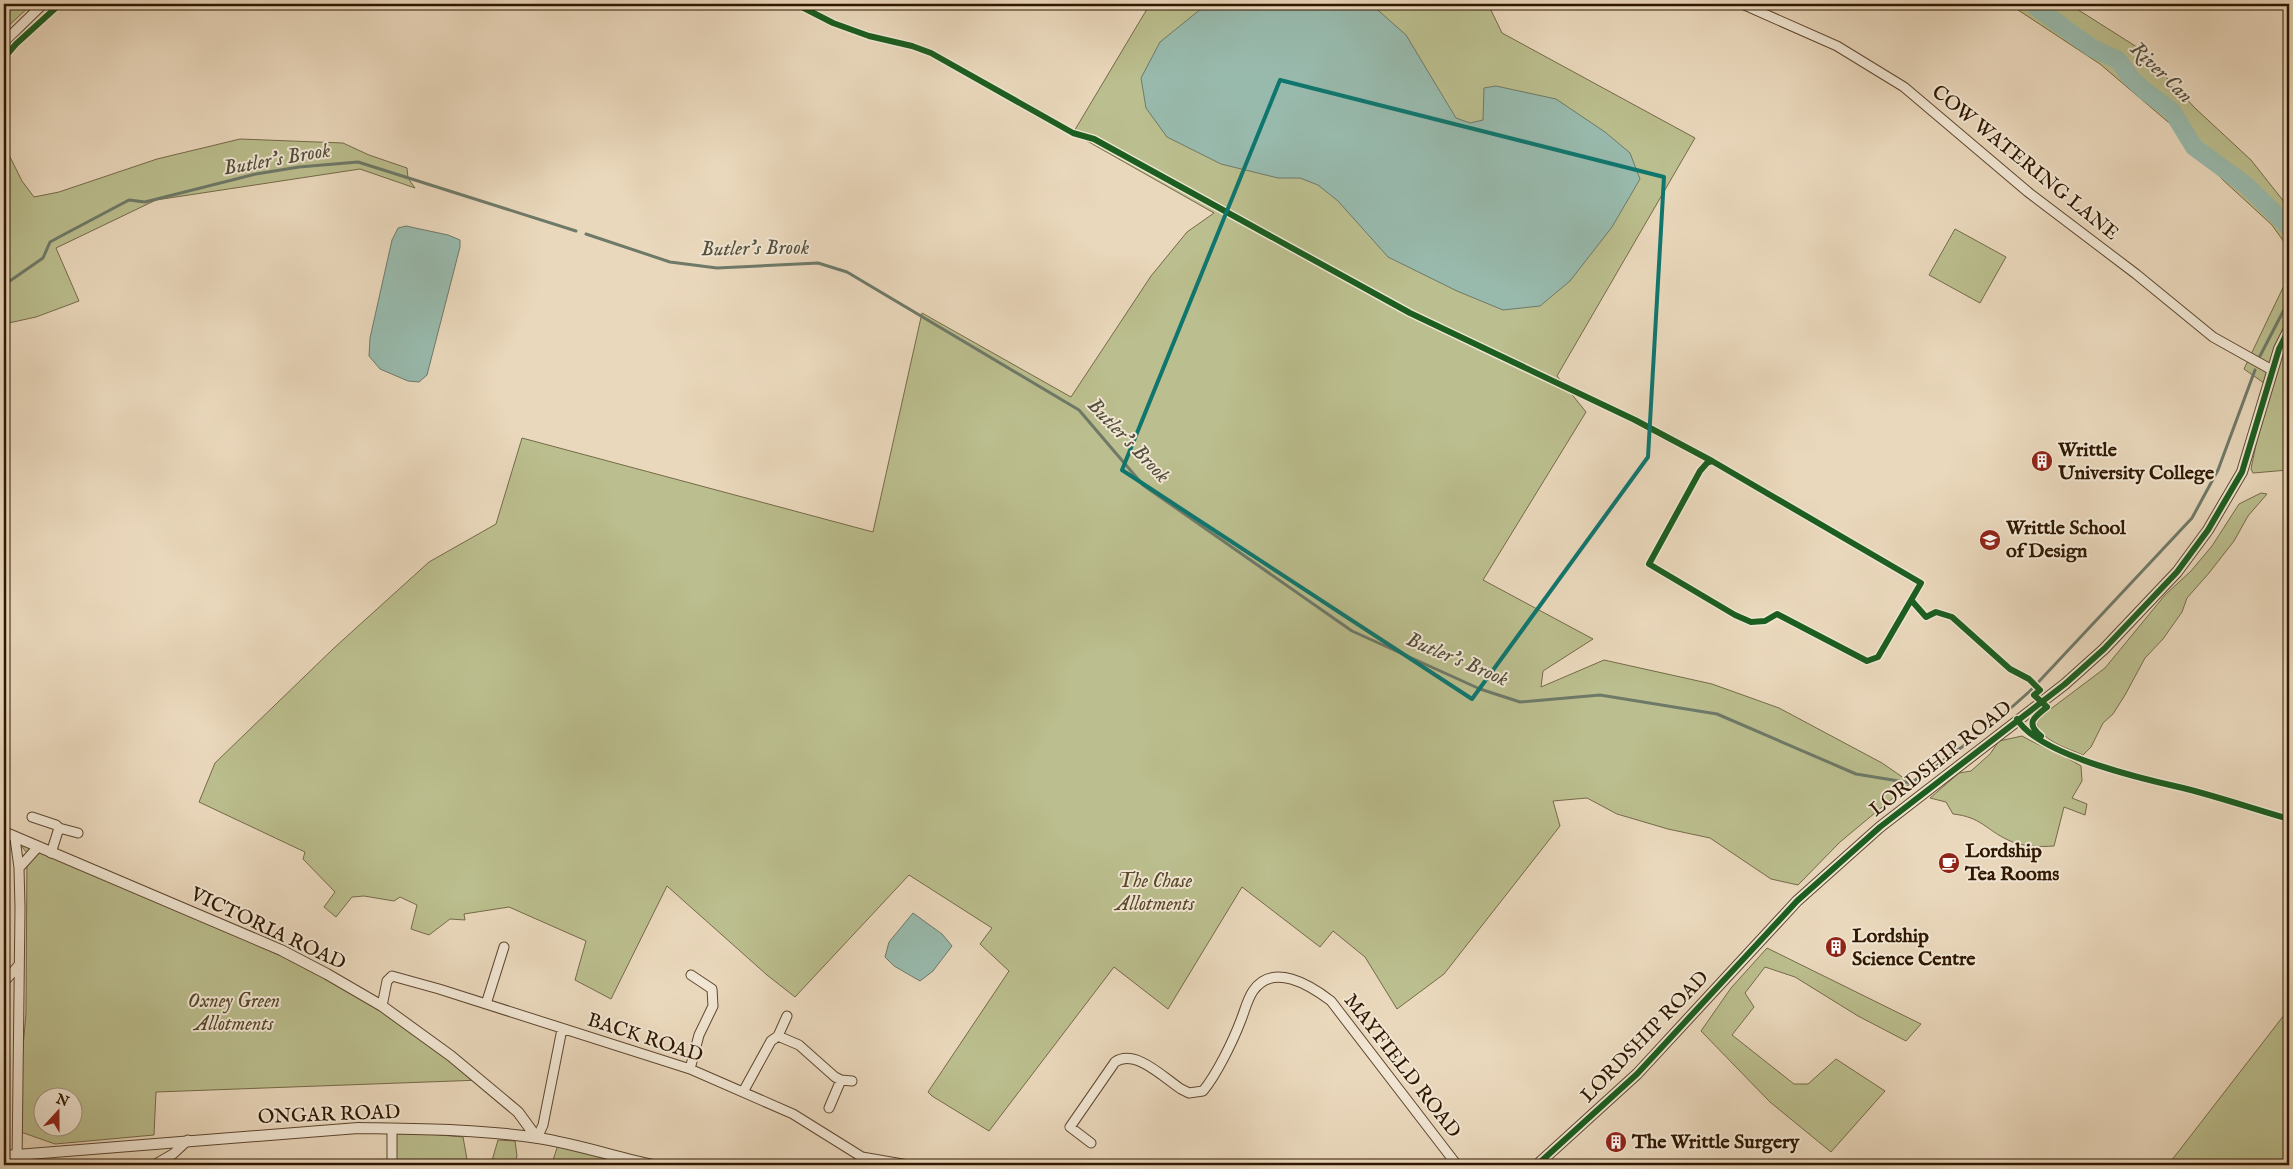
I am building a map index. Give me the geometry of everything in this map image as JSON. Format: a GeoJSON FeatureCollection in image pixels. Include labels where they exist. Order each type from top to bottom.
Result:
{"type":"FeatureCollection","features":[{"type":"Feature","properties":{"kind":"street"},"geometry":{"type":"LineString","coordinates":[[4,42],[43,4]]}},
{"type":"Feature","properties":{"kind":"street","name":"COW WATERING LANE"},"geometry":{"type":"LineString","coordinates":[[1742,4],[1837,46],[1904,87],[2028,192],[2136,274],[2206,331],[2272,370]]}},
{"type":"Feature","properties":{"kind":"street","name":"LORDSHIP ROAD"},"geometry":{"type":"LineString","coordinates":[[1537,1165],[1637,1074],[1797,901],[1880,827],[2064,684],[2104,649],[2177,572],[2231,494],[2242,472],[2279,348],[2289,329]]}},
{"type":"Feature","properties":{"kind":"street"},"geometry":{"type":"LineString","coordinates":[[32,817],[56,825],[59,828],[78,833]]}},
{"type":"Feature","properties":{"kind":"street"},"geometry":{"type":"LineString","coordinates":[[51,853],[59,828]]}},
{"type":"Feature","properties":{"kind":"street","name":"VICTORIA ROAD"},"geometry":{"type":"LineString","coordinates":[[4,832],[281,950],[382,1006],[451,1056],[507,1101],[523,1118],[537,1138]]}},
{"type":"Feature","properties":{"kind":"street"},"geometry":{"type":"LineString","coordinates":[[15,838],[19,868],[16,1160]]}},
{"type":"Feature","properties":{"kind":"street"},"geometry":{"type":"LineString","coordinates":[[19,868],[38,848]]}},
{"type":"Feature","properties":{"kind":"street"},"geometry":{"type":"LineString","coordinates":[[486,1004],[504,948]]}},
{"type":"Feature","properties":{"kind":"street"},"geometry":{"type":"LineString","coordinates":[[4,982],[18,966]]}},
{"type":"Feature","properties":{"kind":"street"},"geometry":{"type":"LineString","coordinates":[[690,1069],[698,1035],[713,1006],[712,989],[691,975]]}},
{"type":"Feature","properties":{"kind":"street","name":"BACK ROAD"},"geometry":{"type":"LineString","coordinates":[[382,1006],[387,981],[392,976],[486,1004],[690,1069],[793,1114],[862,1157],[908,1165]]}},
{"type":"Feature","properties":{"kind":"street","name":"MAYFIELD ROAD"},"geometry":{"type":"LineString","coordinates":[[1091,1143],[1070,1127],[1115,1062],[1126,1057],[1133,1057],[1189,1093],[1203,1091],[1232,1039],[1254,990],[1268,978],[1278,978],[1305,983],[1331,1001],[1457,1165]]}},
{"type":"Feature","properties":{"kind":"street"},"geometry":{"type":"LineString","coordinates":[[743,1092],[771,1040],[778,1036],[787,1016]]}},
{"type":"Feature","properties":{"kind":"street"},"geometry":{"type":"LineString","coordinates":[[537,1138],[543,1125],[562,1029]]}},
{"type":"Feature","properties":{"kind":"street"},"geometry":{"type":"LineString","coordinates":[[778,1036],[799,1045],[841,1080],[852,1081]]}},
{"type":"Feature","properties":{"kind":"street"},"geometry":{"type":"LineString","coordinates":[[830,1108],[841,1080]]}},
{"type":"Feature","properties":{"kind":"street","name":"ONGAR ROAD"},"geometry":{"type":"LineString","coordinates":[[4,1156],[16,1160],[188,1140],[358,1128],[486,1133],[537,1138],[635,1163],[653,1165]]}},
{"type":"Feature","properties":{"kind":"street"},"geometry":{"type":"LineString","coordinates":[[392,1129],[392,1165]]}},
{"type":"Feature","properties":{"kind":"street"},"geometry":{"type":"LineString","coordinates":[[154,1165],[173,1154],[188,1140]]}},
{"type":"Feature","properties":{"kind":"highlighted area"},"geometry":{"type":"Polygon","coordinates":[[[1280,80],[1664,177],[1648,457],[1472,699],[1122,470],[1280,80]]]}},
{"type":"Feature","properties":{"kind":"green space"},"geometry":{"type":"Polygon","coordinates":[[[4,4],[32,4],[4,30],[4,4]]]}},
{"type":"Feature","properties":{"kind":"green space","name":"The Chase Allotments"},"geometry":{"type":"Polygon","coordinates":[[[1150,4],[1488,4],[1502,33],[1695,138],[1557,376],[1586,412],[1483,580],[1593,639],[1543,671],[1541,687],[1604,660],[1712,684],[1779,708],[1882,763],[1911,783],[1840,842],[1798,885],[1771,879],[1710,838],[1668,829],[1617,814],[1587,798],[1553,801],[1560,826],[1444,974],[1397,1009],[1365,957],[1333,931],[1320,947],[1242,887],[1168,1009],[1114,967],[989,1131],[928,1092],[1009,971],[980,944],[992,928],[909,875],[795,997],[767,975],[667,886],[611,999],[575,980],[586,941],[509,907],[464,914],[465,920],[450,919],[429,935],[411,929],[417,905],[400,897],[394,901],[364,896],[352,897],[336,917],[324,907],[335,892],[303,859],[305,852],[199,802],[215,763],[334,648],[429,562],[496,524],[522,438],[873,532],[922,313],[1071,397],[1151,276],[1187,232],[1214,213],[1073,133],[1150,4]]]}},
{"type":"Feature","properties":{"kind":"green space"},"geometry":{"type":"Polygon","coordinates":[[[2009,4],[2069,4],[2140,49],[2195,108],[2251,160],[2289,208],[2289,249],[2272,225],[2223,180],[2174,127],[2100,64],[2009,4]]]}},
{"type":"Feature","properties":{"kind":"green space"},"geometry":{"type":"Polygon","coordinates":[[[240,139],[343,143],[369,155],[407,168],[408,178],[415,188],[360,169],[156,200],[56,248],[79,301],[36,317],[4,324],[4,145],[22,181],[34,197],[59,192],[157,159],[240,139]]]}},
{"type":"Feature","properties":{"kind":"green space"},"geometry":{"type":"Polygon","coordinates":[[[1955,229],[2006,257],[1980,303],[1929,275],[1955,229]]]}},
{"type":"Feature","properties":{"kind":"green space"},"geometry":{"type":"Polygon","coordinates":[[[2289,275],[2289,467],[2288,470],[2253,473],[2251,469],[2261,420],[2271,388],[2244,369],[2289,275]]]}},
{"type":"Feature","properties":{"kind":"green space"},"geometry":{"type":"Polygon","coordinates":[[[2261,493],[2267,494],[2248,516],[2234,541],[2187,598],[2182,612],[2163,639],[2145,658],[2113,714],[2103,723],[2091,747],[2083,755],[2054,742],[2042,733],[2036,720],[2105,668],[2165,595],[2191,571],[2212,546],[2239,504],[2261,493]]]}},
{"type":"Feature","properties":{"kind":"green space"},"geometry":{"type":"Polygon","coordinates":[[[2022,736],[2081,766],[2082,781],[2072,798],[2087,804],[2085,815],[2064,807],[2054,846],[2031,846],[2013,842],[1977,821],[1953,814],[1946,802],[1930,798],[1959,773],[1971,771],[1990,754],[1999,741],[2022,736]]]}},
{"type":"Feature","properties":{"kind":"green space","name":"Oxney Green Allotments"},"geometry":{"type":"Polygon","coordinates":[[[15,838],[327,974],[481,1080],[156,1092],[154,1135],[55,1144],[32,1136],[82,1136],[82,1086],[32,1086],[32,1136],[16,1129],[26,1013],[27,853],[15,838]]]}},
{"type":"Feature","properties":{"kind":"green space"},"geometry":{"type":"Polygon","coordinates":[[[1767,948],[1921,1024],[1906,1041],[1858,1016],[1795,977],[1765,967],[1745,993],[1754,1007],[1732,1035],[1794,1084],[1808,1084],[1836,1059],[1885,1091],[1831,1152],[1770,1102],[1701,1031],[1731,988],[1767,948]]]}},
{"type":"Feature","properties":{"kind":"green space"},"geometry":{"type":"Polygon","coordinates":[[[2288,1010],[2289,1165],[2168,1165],[2288,1010]]]}},
{"type":"Feature","properties":{"kind":"green space"},"geometry":{"type":"Polygon","coordinates":[[[394,1131],[463,1137],[468,1165],[395,1165],[394,1131]]]}},
{"type":"Feature","properties":{"kind":"green space"},"geometry":{"type":"Polygon","coordinates":[[[498,1140],[515,1141],[517,1156],[514,1165],[484,1165],[491,1164],[498,1140]]]}},
{"type":"Feature","properties":{"kind":"green space"},"geometry":{"type":"Polygon","coordinates":[[[559,1142],[634,1165],[560,1165],[552,1163],[559,1142]]]}},
{"type":"Feature","properties":{"kind":"shaded area"},"geometry":{"type":"Polygon","coordinates":[[[1207,4],[1371,4],[1406,35],[1456,118],[1470,123],[1483,120],[1484,88],[1496,86],[1556,99],[1605,132],[1630,153],[1640,179],[1612,227],[1570,281],[1540,306],[1503,310],[1457,291],[1388,257],[1338,201],[1318,185],[1300,178],[1278,178],[1221,164],[1167,137],[1146,108],[1141,78],[1160,42],[1207,4]]]}},
{"type":"Feature","properties":{"kind":"shaded area"},"geometry":{"type":"Polygon","coordinates":[[[406,226],[448,235],[460,240],[460,247],[427,375],[419,382],[408,381],[380,369],[369,356],[370,338],[392,240],[398,228],[406,226]]]}},
{"type":"Feature","properties":{"kind":"shaded area"},"geometry":{"type":"Polygon","coordinates":[[[913,913],[942,934],[952,946],[933,971],[920,981],[894,966],[885,957],[889,942],[913,913]]]}},
{"type":"Feature","properties":{"kind":"waterway","name":"River Can"},"geometry":{"type":"LineString","coordinates":[[2039,4],[2037,8],[2092,48],[2118,60],[2131,78],[2172,111],[2194,147],[2247,186],[2289,227]]}},
{"type":"Feature","properties":{"kind":"waterway","name":"Butler's Brook"},"geometry":{"type":"LineString","coordinates":[[4,285],[43,258],[50,242],[129,200],[145,202],[256,174],[299,167],[358,162],[576,231]]}},
{"type":"Feature","properties":{"kind":"waterway","name":"Butler's Brook"},"geometry":{"type":"LineString","coordinates":[[586,234],[670,262],[717,268],[818,263],[847,272],[1079,410],[1143,485],[1352,631],[1480,689],[1520,702],[1600,695],[1717,714],[1856,774],[1911,783],[1986,730],[2030,691],[2192,518],[2218,470],[2255,370]]}},
{"type":"Feature","properties":{"kind":"waterway","name":"Butler's Brook"},"geometry":{"type":"LineString","coordinates":[[2260,356],[2289,300]]}},
{"type":"Feature","properties":{"kind":"cycle path"},"geometry":{"type":"LineString","coordinates":[[4,58],[16,44],[60,4]]}},
{"type":"Feature","properties":{"kind":"cycle path"},"geometry":{"type":"LineString","coordinates":[[796,4],[833,23],[869,36],[912,46],[931,53],[1073,133],[1094,139],[1410,313],[1635,420],[1712,461],[1921,583],[1878,657],[1867,661],[1777,614],[1765,621],[1751,622],[1735,615],[1649,564],[1700,471],[1707,463],[1712,461]]}},
{"type":"Feature","properties":{"kind":"cycle path"},"geometry":{"type":"LineString","coordinates":[[1537,1165],[1637,1074],[1797,901],[1880,827],[2065,684],[2104,649],[2177,572],[2208,530],[2242,472],[2279,349],[2289,329]]}},
{"type":"Feature","properties":{"kind":"cycle path"},"geometry":{"type":"LineString","coordinates":[[1912,601],[1926,617],[1936,612],[1952,617],[2010,669],[2029,679],[2040,690],[2034,695],[2047,707],[2035,717],[2032,724],[2041,736]]}},
{"type":"Feature","properties":{"kind":"cycle path"},"geometry":{"type":"LineString","coordinates":[[2017,719],[2029,732],[2046,744],[2093,764],[2210,795],[2289,819]]}},
{"type":"Feature","properties":{"kind":"place","name":"Writtle University College"},"geometry":{"type":"Point","coordinates":[2042,461]}},
{"type":"Feature","properties":{"kind":"place","name":"Writtle School of Design"},"geometry":{"type":"Point","coordinates":[1990,540]}},
{"type":"Feature","properties":{"kind":"place","name":"Lordship Tea Rooms"},"geometry":{"type":"Point","coordinates":[1949,863]}},
{"type":"Feature","properties":{"kind":"place","name":"Lordship Science Centre"},"geometry":{"type":"Point","coordinates":[1836,947]}},
{"type":"Feature","properties":{"kind":"place","name":"The Writtle Surgery"},"geometry":{"type":"Point","coordinates":[1616,1142]}}]}
